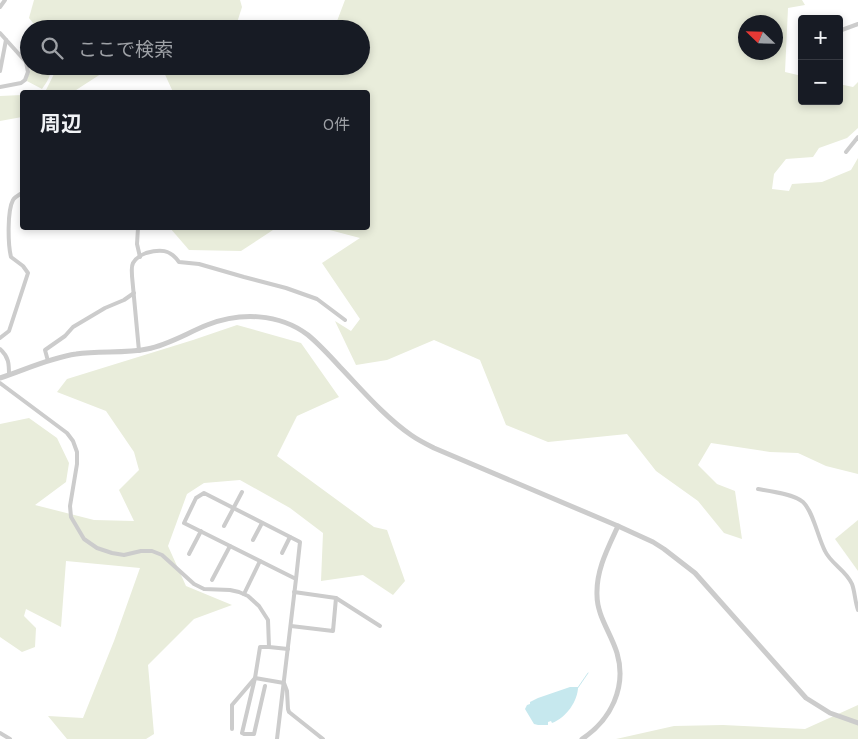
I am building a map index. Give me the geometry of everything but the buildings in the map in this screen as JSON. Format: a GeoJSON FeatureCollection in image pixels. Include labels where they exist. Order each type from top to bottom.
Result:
{"type":"FeatureCollection","features":[{"type":"Feature","properties":{"kind":"street"},"geometry":{"type":"LineString","coordinates":[[0,7],[5,0]]}},
{"type":"Feature","properties":{"kind":"street"},"geometry":{"type":"LineString","coordinates":[[843,30],[858,24]]}},
{"type":"Feature","properties":{"kind":"street"},"geometry":{"type":"LineString","coordinates":[[0,33],[20,55]]}},
{"type":"Feature","properties":{"kind":"street"},"geometry":{"type":"LineString","coordinates":[[0,71],[6,40]]}},
{"type":"Feature","properties":{"kind":"street"},"geometry":{"type":"LineString","coordinates":[[0,86],[21,84],[27,75]]}},
{"type":"Feature","properties":{"kind":"street"},"geometry":{"type":"LineString","coordinates":[[846,152],[858,137]]}},
{"type":"Feature","properties":{"kind":"street"},"geometry":{"type":"LineString","coordinates":[[0,338],[8,331],[28,273],[23,266],[11,257],[9,249],[10,210],[14,198],[20,194]]}},
{"type":"Feature","properties":{"kind":"street"},"geometry":{"type":"LineString","coordinates":[[138,230],[137,244],[140,257]]}},
{"type":"Feature","properties":{"kind":"street"},"geometry":{"type":"LineString","coordinates":[[139,351],[132,266],[136,259],[155,250],[160,250],[175,257],[179,262],[199,264],[286,288],[318,299],[345,320]]}},
{"type":"Feature","properties":{"kind":"street"},"geometry":{"type":"LineString","coordinates":[[48,361],[45,350],[65,336],[73,327],[134,293]]}},
{"type":"Feature","properties":{"kind":"street"},"geometry":{"type":"LineString","coordinates":[[0,378],[58,357],[85,353],[149,349],[225,319],[254,316],[281,321],[299,330],[318,344],[387,416],[412,436],[434,448],[653,542],[675,557],[695,573],[806,698],[830,713],[858,723]]}},
{"type":"Feature","properties":{"kind":"street"},"geometry":{"type":"LineString","coordinates":[[0,349],[9,362],[9,375]]}},
{"type":"Feature","properties":{"kind":"street"},"geometry":{"type":"LineString","coordinates":[[0,383],[67,434],[73,441],[77,452],[77,464],[70,506],[71,517],[84,539],[97,548],[112,553],[124,555],[142,551],[162,555],[194,584],[204,589],[230,590],[248,596],[259,606],[268,620],[269,647]]}},
{"type":"Feature","properties":{"kind":"street"},"geometry":{"type":"LineString","coordinates":[[758,489],[802,501],[809,510],[826,554],[845,572],[852,585],[858,610]]}},
{"type":"Feature","properties":{"kind":"street"},"geometry":{"type":"LineString","coordinates":[[224,526],[242,492]]}},
{"type":"Feature","properties":{"kind":"street"},"geometry":{"type":"LineString","coordinates":[[277,739],[291,626],[300,542],[204,493],[196,498],[184,523],[296,579]]}},
{"type":"Feature","properties":{"kind":"street"},"geometry":{"type":"LineString","coordinates":[[253,540],[262,523]]}},
{"type":"Feature","properties":{"kind":"street"},"geometry":{"type":"LineString","coordinates":[[582,739],[602,724],[615,701],[619,684],[617,653],[602,619],[596,596],[600,569],[618,526]]}},
{"type":"Feature","properties":{"kind":"street"},"geometry":{"type":"LineString","coordinates":[[189,554],[201,531]]}},
{"type":"Feature","properties":{"kind":"street"},"geometry":{"type":"LineString","coordinates":[[282,553],[290,537]]}},
{"type":"Feature","properties":{"kind":"street"},"geometry":{"type":"LineString","coordinates":[[212,580],[230,546]]}},
{"type":"Feature","properties":{"kind":"street"},"geometry":{"type":"LineString","coordinates":[[244,594],[260,561]]}},
{"type":"Feature","properties":{"kind":"street"},"geometry":{"type":"LineString","coordinates":[[294,592],[336,598],[380,626]]}},
{"type":"Feature","properties":{"kind":"street"},"geometry":{"type":"LineString","coordinates":[[291,626],[333,631],[336,598]]}},
{"type":"Feature","properties":{"kind":"street"},"geometry":{"type":"LineString","coordinates":[[265,686],[254,734],[244,734],[242,733],[260,647],[288,649]]}},
{"type":"Feature","properties":{"kind":"street"},"geometry":{"type":"LineString","coordinates":[[255,678],[284,683]]}},
{"type":"Feature","properties":{"kind":"street"},"geometry":{"type":"LineString","coordinates":[[232,729],[232,705],[255,678]]}},
{"type":"Feature","properties":{"kind":"street"},"geometry":{"type":"LineString","coordinates":[[284,683],[287,691],[289,712],[323,739]]}},
{"type":"Feature","properties":{"kind":"street"},"geometry":{"type":"LineString","coordinates":[[0,732],[10,739]]}},
{"type":"Feature","properties":{"kind":"green space"},"geometry":{"type":"Polygon","coordinates":[[[34,0],[240,0],[242,7],[238,20],[31,20],[29,18],[34,0]]]}},
{"type":"Feature","properties":{"kind":"green space"},"geometry":{"type":"Polygon","coordinates":[[[345,0],[802,0],[805,5],[788,8],[785,72],[798,75],[798,105],[843,105],[843,85],[853,87],[858,82],[858,128],[847,138],[819,148],[813,157],[786,159],[774,174],[772,189],[789,191],[792,184],[822,182],[851,170],[858,158],[858,474],[826,466],[798,453],[770,452],[711,443],[698,465],[717,484],[735,491],[742,539],[724,533],[698,501],[656,471],[627,434],[548,442],[506,425],[480,360],[434,340],[387,360],[356,365],[335,321],[351,331],[360,319],[322,263],[360,238],[330,230],[370,230],[370,90],[172,90],[165,75],[370,75],[370,20],[337,20],[345,0]]]}},
{"type":"Feature","properties":{"kind":"green space"},"geometry":{"type":"Polygon","coordinates":[[[28,75],[50,75],[42,89],[25,80],[28,75]]]}},
{"type":"Feature","properties":{"kind":"green space"},"geometry":{"type":"Polygon","coordinates":[[[54,75],[99,75],[76,90],[46,90],[54,75]]]}},
{"type":"Feature","properties":{"kind":"green space"},"geometry":{"type":"Polygon","coordinates":[[[20,95],[20,117],[0,121],[0,96],[20,95]]]}},
{"type":"Feature","properties":{"kind":"green space"},"geometry":{"type":"Polygon","coordinates":[[[172,230],[273,230],[241,251],[189,250],[172,230]]]}},
{"type":"Feature","properties":{"kind":"green space"},"geometry":{"type":"Polygon","coordinates":[[[237,325],[301,343],[339,397],[297,416],[277,456],[374,527],[387,530],[405,581],[393,595],[363,575],[321,581],[323,533],[290,508],[240,480],[204,483],[187,494],[168,546],[186,586],[232,605],[194,619],[148,665],[154,734],[146,739],[67,739],[48,716],[83,718],[114,641],[140,568],[66,561],[61,627],[26,609],[24,616],[36,628],[35,647],[22,652],[0,637],[0,424],[29,418],[57,438],[69,463],[66,482],[35,505],[94,520],[134,521],[119,490],[139,470],[134,452],[106,411],[57,392],[67,379],[237,325]]]}},
{"type":"Feature","properties":{"kind":"green space"},"geometry":{"type":"Polygon","coordinates":[[[858,520],[858,571],[835,539],[858,520]]]}},
{"type":"Feature","properties":{"kind":"green space"},"geometry":{"type":"Polygon","coordinates":[[[858,705],[858,739],[616,739],[674,726],[723,725],[805,729],[858,705]]]}},
{"type":"Feature","properties":{"kind":"water"},"geometry":{"type":"Polygon","coordinates":[[[570,687],[578,687],[576,698],[566,713],[557,721],[548,722],[548,725],[534,724],[525,709],[527,705],[538,698],[570,687]]]}},
{"type":"Feature","properties":{"kind":"waterway"},"geometry":{"type":"LineString","coordinates":[[577,689],[588,673]]}}]}
